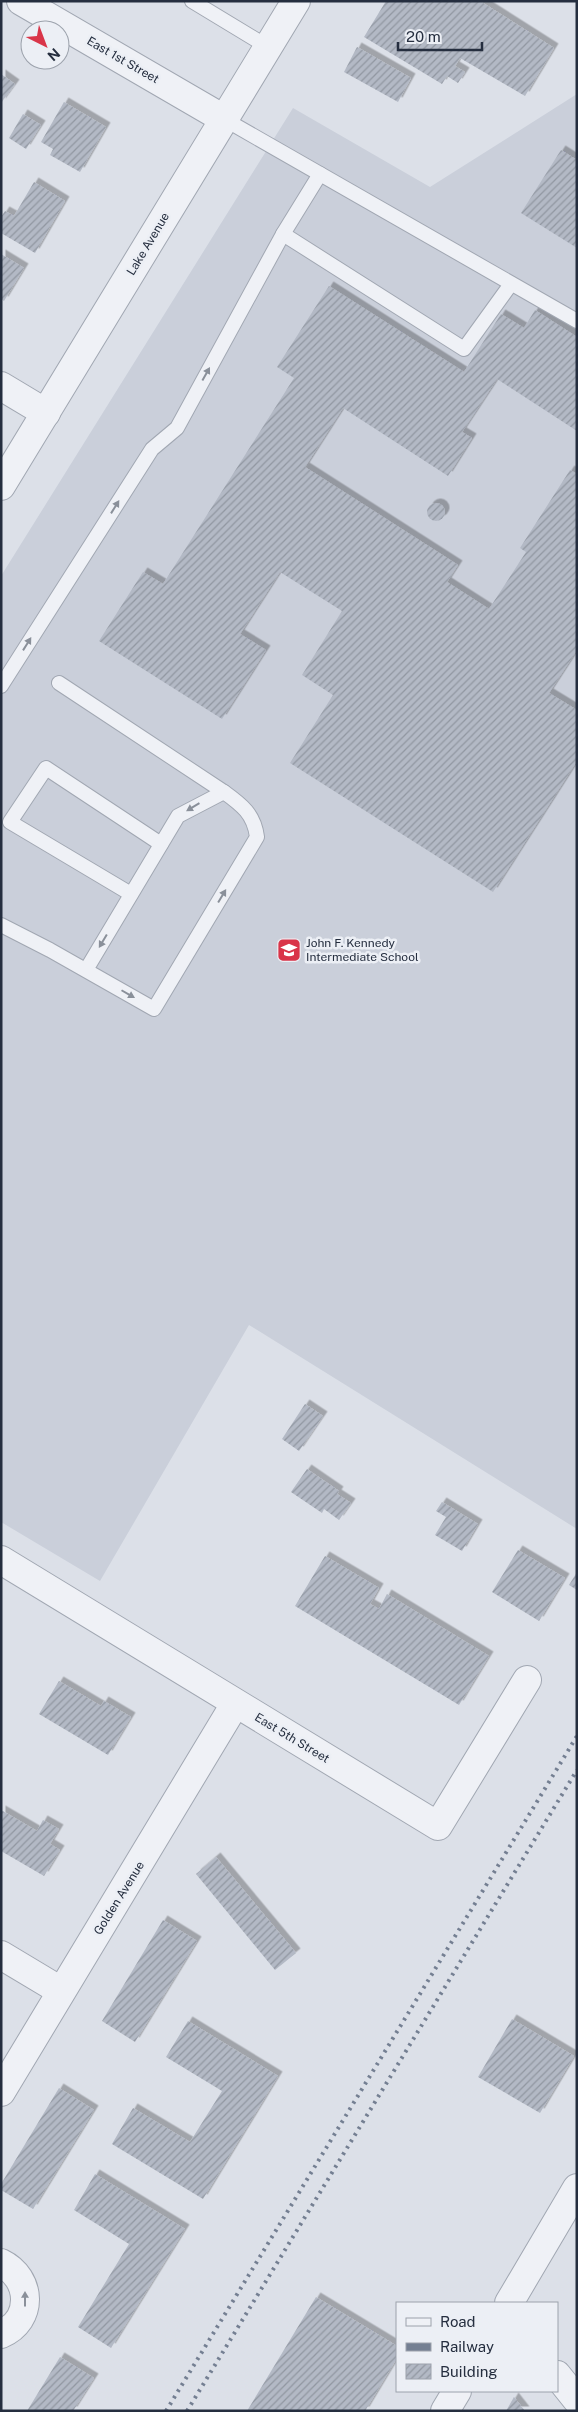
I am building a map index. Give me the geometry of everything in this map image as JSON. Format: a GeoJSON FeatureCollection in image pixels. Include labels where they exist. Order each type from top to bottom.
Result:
{"type":"FeatureCollection","features":[{"type":"Feature","properties":{"kind":"street","name":"East 1st Street"},"geometry":{"type":"LineString","coordinates":[[21,1],[224,119]]}},
{"type":"Feature","properties":{"kind":"street","name":"Lake Avenue"},"geometry":{"type":"LineString","coordinates":[[1,486],[296,1]]}},
{"type":"Feature","properties":{"kind":"street"},"geometry":{"type":"LineString","coordinates":[[1,386],[46,413]]}},
{"type":"Feature","properties":{"kind":"street","name":"East 5th Street"},"geometry":{"type":"LineString","coordinates":[[1,1560],[438,1826],[527,1680]]}},
{"type":"Feature","properties":{"kind":"street","name":"Golden Avenue"},"geometry":{"type":"LineString","coordinates":[[1,2092],[236,1704]]}},
{"type":"Feature","properties":{"kind":"street"},"geometry":{"type":"LineString","coordinates":[[1,1955],[61,1991]]}},
{"type":"Feature","properties":{"kind":"street"},"geometry":{"type":"LineString","coordinates":[[509,2302],[577,2188]]}},
{"type":"Feature","properties":{"kind":"street"},"geometry":{"type":"LineString","coordinates":[[1,2264],[19,2276],[24,2287],[26,2299],[24,2311],[18,2322],[1,2334]]}},
{"type":"Feature","properties":{"kind":"street"},"geometry":{"type":"LineString","coordinates":[[558,2376],[577,2400]]}},
{"type":"Feature","properties":{"kind":"street"},"geometry":{"type":"LineString","coordinates":[[445,2411],[456,2392]]}},
{"type":"Feature","properties":{"kind":"lane"},"geometry":{"type":"LineString","coordinates":[[192,1],[268,47]]}},
{"type":"Feature","properties":{"kind":"lane"},"geometry":{"type":"LineString","coordinates":[[224,119],[577,321]]}},
{"type":"Feature","properties":{"kind":"lane"},"geometry":{"type":"LineString","coordinates":[[1,686],[152,449],[176,428],[283,234],[320,174]]}},
{"type":"Feature","properties":{"kind":"lane"},"geometry":{"type":"LineString","coordinates":[[283,234],[464,349],[511,284]]}},
{"type":"Feature","properties":{"kind":"lane"},"geometry":{"type":"LineString","coordinates":[[1,925],[154,1009],[257,836],[255,821],[239,803],[58,683]]}},
{"type":"Feature","properties":{"kind":"lane"},"geometry":{"type":"LineString","coordinates":[[132,894],[10,822],[46,768],[161,844]]}},
{"type":"Feature","properties":{"kind":"lane"},"geometry":{"type":"LineString","coordinates":[[86,970],[178,816],[224,792]]}},
{"type":"Feature","properties":{"kind":"shaded area","name":"John F. Kennedy Intermediate School"},"geometry":{"type":"Polygon","coordinates":[[[577,94],[577,1529],[249,1325],[100,1581],[1,1522],[1,576],[293,108],[430,187],[577,94]]]}},
{"type":"Feature","properties":{"kind":"building"},"geometry":{"type":"Polygon","coordinates":[[[386,1],[480,1],[554,48],[525,96],[460,58],[455,66],[465,72],[458,83],[447,76],[442,84],[364,37],[386,1]]]}},
{"type":"Feature","properties":{"kind":"building"},"geometry":{"type":"Polygon","coordinates":[[[357,47],[411,78],[398,102],[344,72],[357,47]]]}},
{"type":"Feature","properties":{"kind":"building"},"geometry":{"type":"Polygon","coordinates":[[[1,74],[15,84],[1,103],[1,74]]]}},
{"type":"Feature","properties":{"kind":"building"},"geometry":{"type":"Polygon","coordinates":[[[64,102],[106,127],[80,172],[50,155],[53,149],[41,142],[64,102]]]}},
{"type":"Feature","properties":{"kind":"building"},"geometry":{"type":"Polygon","coordinates":[[[23,114],[41,125],[26,149],[9,138],[23,114]]]}},
{"type":"Feature","properties":{"kind":"building"},"geometry":{"type":"Polygon","coordinates":[[[561,150],[577,160],[577,248],[521,213],[561,150]]]}},
{"type":"Feature","properties":{"kind":"building"},"geometry":{"type":"Polygon","coordinates":[[[34,182],[65,201],[35,253],[1,233],[1,217],[5,211],[14,216],[34,182]]]}},
{"type":"Feature","properties":{"kind":"building"},"geometry":{"type":"Polygon","coordinates":[[[1,254],[24,268],[4,301],[1,299],[1,254]]]}},
{"type":"Feature","properties":{"kind":"building"},"geometry":{"type":"Polygon","coordinates":[[[329,286],[464,372],[501,314],[524,328],[535,310],[577,337],[577,431],[497,379],[462,432],[472,438],[448,476],[343,408],[305,467],[458,565],[447,582],[489,609],[526,552],[520,548],[570,470],[577,474],[577,650],[549,693],[577,710],[577,761],[493,892],[290,763],[333,695],[302,675],[342,611],[280,572],[240,634],[266,650],[222,719],[99,641],[143,572],[163,584],[294,378],[277,367],[329,286]]]}},
{"type":"Feature","properties":{"kind":"building"},"geometry":{"type":"Polygon","coordinates":[[[432,503],[440,503],[445,508],[443,519],[432,521],[427,516],[427,508],[432,503]]]}},
{"type":"Feature","properties":{"kind":"building"},"geometry":{"type":"Polygon","coordinates":[[[305,1404],[323,1416],[299,1451],[282,1439],[305,1404]]]}},
{"type":"Feature","properties":{"kind":"building"},"geometry":{"type":"Polygon","coordinates":[[[307,1469],[339,1491],[337,1494],[351,1503],[339,1520],[324,1509],[322,1513],[291,1492],[307,1469]]]}},
{"type":"Feature","properties":{"kind":"building"},"geometry":{"type":"Polygon","coordinates":[[[442,1502],[478,1524],[462,1551],[435,1535],[446,1517],[436,1511],[442,1502]]]}},
{"type":"Feature","properties":{"kind":"building"},"geometry":{"type":"Polygon","coordinates":[[[518,1550],[565,1578],[539,1621],[492,1592],[518,1550]]]}},
{"type":"Feature","properties":{"kind":"building"},"geometry":{"type":"Polygon","coordinates":[[[325,1556],[379,1588],[370,1604],[379,1609],[387,1594],[489,1656],[459,1705],[295,1606],[325,1556]]]}},
{"type":"Feature","properties":{"kind":"building"},"geometry":{"type":"Polygon","coordinates":[[[577,1572],[577,1590],[569,1585],[577,1572]]]}},
{"type":"Feature","properties":{"kind":"building"},"geometry":{"type":"Polygon","coordinates":[[[59,1681],[101,1706],[104,1701],[131,1717],[108,1755],[39,1714],[59,1681]]]}},
{"type":"Feature","properties":{"kind":"building"},"geometry":{"type":"Polygon","coordinates":[[[1,1810],[37,1831],[43,1820],[59,1829],[50,1844],[60,1850],[44,1876],[1,1851],[1,1810]]]}},
{"type":"Feature","properties":{"kind":"building"},"geometry":{"type":"Polygon","coordinates":[[[216,1857],[296,1953],[275,1970],[196,1874],[216,1857]]]}},
{"type":"Feature","properties":{"kind":"building"},"geometry":{"type":"Polygon","coordinates":[[[163,1920],[197,1941],[135,2042],[102,2021],[163,1920]]]}},
{"type":"Feature","properties":{"kind":"building"},"geometry":{"type":"Polygon","coordinates":[[[512,2019],[574,2056],[540,2113],[478,2077],[512,2019]]]}},
{"type":"Feature","properties":{"kind":"building"},"geometry":{"type":"Polygon","coordinates":[[[188,2021],[278,2076],[203,2199],[112,2144],[133,2108],[190,2142],[222,2091],[166,2057],[188,2021]]]}},
{"type":"Feature","properties":{"kind":"building"},"geometry":{"type":"Polygon","coordinates":[[[59,2088],[94,2110],[33,2209],[1,2190],[1,2184],[59,2088]]]}},
{"type":"Feature","properties":{"kind":"building"},"geometry":{"type":"Polygon","coordinates":[[[95,2174],[185,2229],[111,2348],[78,2327],[129,2244],[74,2210],[95,2174]]]}},
{"type":"Feature","properties":{"kind":"building"},"geometry":{"type":"Polygon","coordinates":[[[316,2297],[396,2345],[396,2360],[365,2411],[247,2411],[316,2297]]]}},
{"type":"Feature","properties":{"kind":"building"},"geometry":{"type":"Polygon","coordinates":[[[60,2357],[94,2378],[73,2411],[27,2411],[60,2357]]]}},
{"type":"Feature","properties":{"kind":"building"},"geometry":{"type":"Polygon","coordinates":[[[514,2397],[525,2411],[506,2411],[514,2397]]]}},
{"type":"Feature","properties":{"kind":"railway"},"geometry":{"type":"LineString","coordinates":[[166,2411],[577,1736]]}},
{"type":"Feature","properties":{"kind":"railway"},"geometry":{"type":"LineString","coordinates":[[187,2411],[577,1770]]}},
{"type":"Feature","properties":{"kind":"place","name":"John F. Kennedy Intermediate School"},"geometry":{"type":"Point","coordinates":[289,950]}}]}
